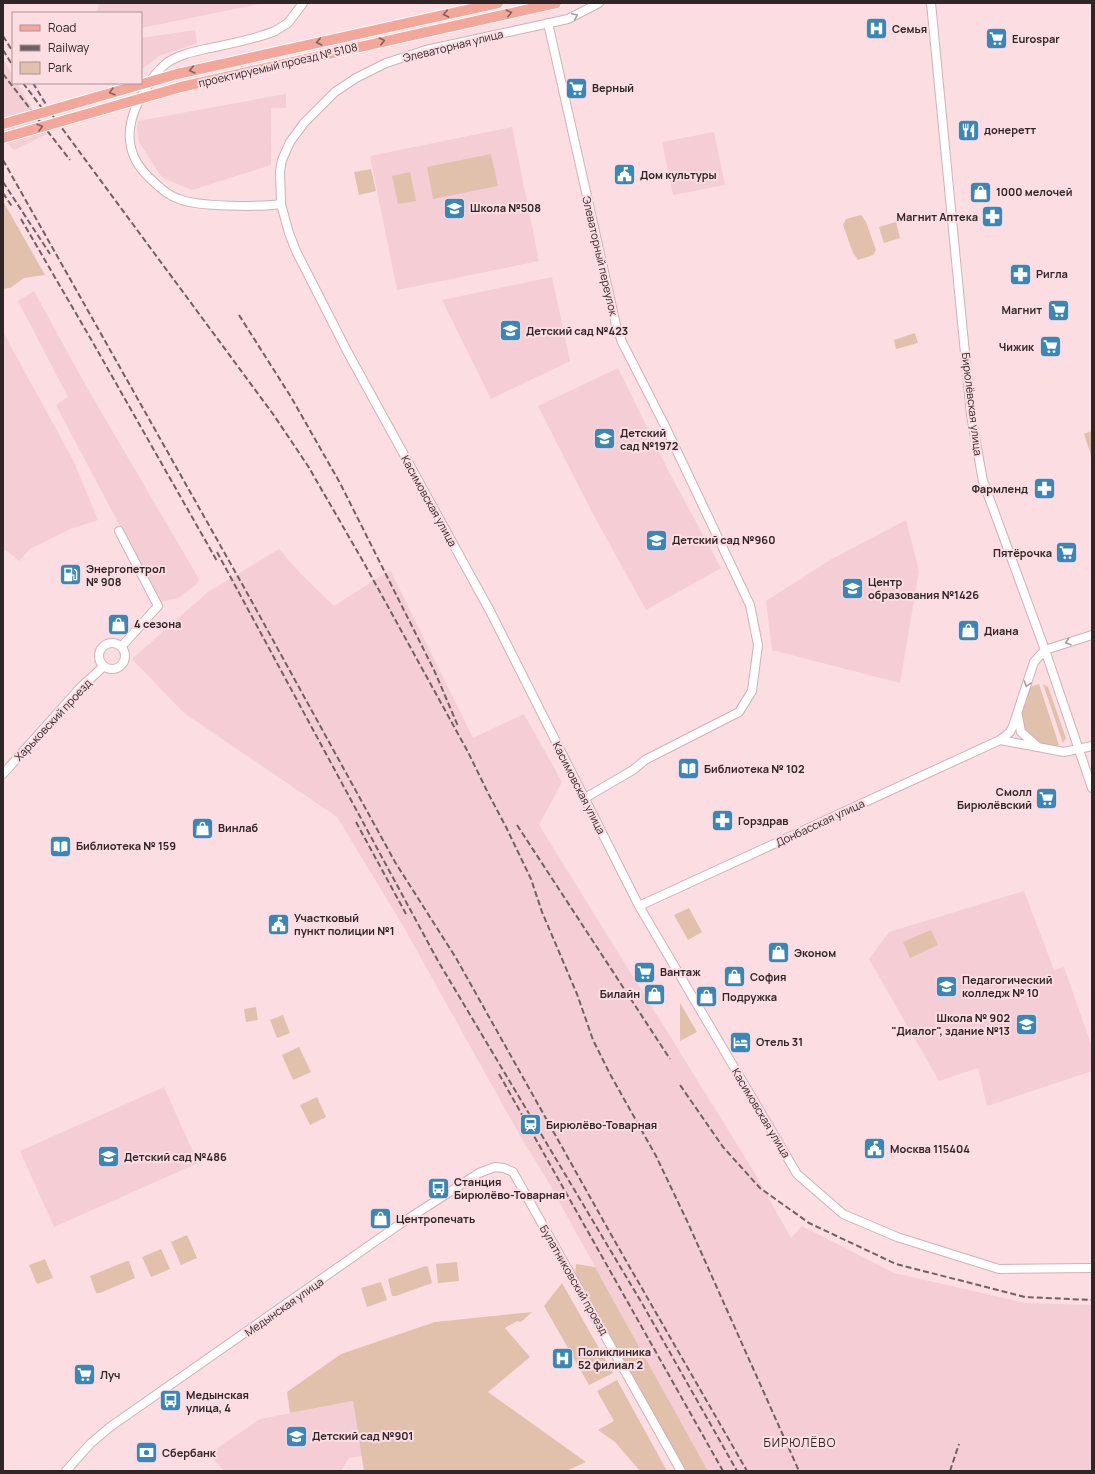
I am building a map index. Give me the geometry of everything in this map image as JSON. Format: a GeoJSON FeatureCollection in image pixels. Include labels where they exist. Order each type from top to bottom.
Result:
{"type":"FeatureCollection","features":[{"type":"Feature","properties":{"kind":"main road","name":"проектируемый проезд № 5108"},"geometry":{"type":"LineString","coordinates":[[3,124],[177,74],[498,3]]}},
{"type":"Feature","properties":{"kind":"main road","name":"проектируемый проезд № 5108"},"geometry":{"type":"LineString","coordinates":[[3,138],[180,87],[556,3]]}},
{"type":"Feature","properties":{"kind":"street"},"geometry":{"type":"LineString","coordinates":[[282,204],[269,206],[205,204],[188,202],[174,197],[154,182],[140,168],[130,148],[130,124],[135,105],[154,76],[168,62],[184,54],[275,31],[288,23],[303,3]]}},
{"type":"Feature","properties":{"kind":"street","name":"Элеваторная улица"},"geometry":{"type":"LineString","coordinates":[[316,109],[335,92],[356,78],[386,63],[426,50],[568,19],[599,3]]}},
{"type":"Feature","properties":{"kind":"street","name":"Бирюлёвская улица"},"geometry":{"type":"LineString","coordinates":[[931,3],[971,415],[983,481],[998,527],[1045,650],[1092,788]]}},
{"type":"Feature","properties":{"kind":"street","name":"Элеваторный переулок"},"geometry":{"type":"LineString","coordinates":[[548,23],[616,325],[622,342],[665,426],[750,605],[758,645],[752,691],[739,712],[645,760],[633,770],[585,798]]}},
{"type":"Feature","properties":{"kind":"street","name":"Касимовская улица"},"geometry":{"type":"LineString","coordinates":[[316,109],[290,142],[282,160],[280,171],[282,204],[289,233],[310,279],[430,504],[490,611],[639,906],[797,1174],[843,1214],[898,1237],[999,1269],[1092,1268]]}},
{"type":"Feature","properties":{"kind":"street"},"geometry":{"type":"LineString","coordinates":[[119,532],[158,606],[122,646]]}},
{"type":"Feature","properties":{"kind":"street"},"geometry":{"type":"LineString","coordinates":[[1000,740],[1010,732],[1034,662],[1045,650],[1092,635]]}},
{"type":"Feature","properties":{"kind":"street"},"geometry":{"type":"LineString","coordinates":[[112,642],[122,646],[126,652],[126,659],[122,665],[117,669],[110,669],[104,666],[99,656],[103,647],[112,642]]}},
{"type":"Feature","properties":{"kind":"street","name":"Харьковский проезд"},"geometry":{"type":"LineString","coordinates":[[3,774],[80,688],[104,666]]}},
{"type":"Feature","properties":{"kind":"street"},"geometry":{"type":"LineString","coordinates":[[1018,710],[1018,721],[1021,732],[1030,742],[1039,747]]}},
{"type":"Feature","properties":{"kind":"street"},"geometry":{"type":"LineString","coordinates":[[1000,740],[1064,752],[1092,746]]}},
{"type":"Feature","properties":{"kind":"street","name":"Донбасская улица"},"geometry":{"type":"LineString","coordinates":[[639,906],[1000,740]]}},
{"type":"Feature","properties":{"kind":"street","name":"Медынская улица"},"geometry":{"type":"LineString","coordinates":[[66,1471],[90,1444],[110,1427],[400,1224],[488,1169],[504,1168],[513,1172]]}},
{"type":"Feature","properties":{"kind":"street","name":"Булатниковский проезд"},"geometry":{"type":"LineString","coordinates":[[513,1172],[682,1471]]}},
{"type":"Feature","properties":{"kind":"shaded area"},"geometry":{"type":"Polygon","coordinates":[[[99,3],[264,3],[142,28],[142,12],[97,12],[99,3]]]}},
{"type":"Feature","properties":{"kind":"shaded area"},"geometry":{"type":"Polygon","coordinates":[[[195,30],[197,43],[159,56],[142,69],[142,38],[195,30]]]}},
{"type":"Feature","properties":{"kind":"shaded area"},"geometry":{"type":"Polygon","coordinates":[[[3,59],[12,74],[12,84],[18,84],[47,134],[14,150],[3,139],[3,59]]]}},
{"type":"Feature","properties":{"kind":"shaded area"},"geometry":{"type":"Polygon","coordinates":[[[286,94],[286,108],[271,108],[271,165],[192,190],[161,176],[139,142],[137,127],[138,121],[286,94]]]}},
{"type":"Feature","properties":{"kind":"shaded area","name":"Школа №508"},"geometry":{"type":"Polygon","coordinates":[[[512,127],[539,261],[397,290],[370,156],[512,127]]]}},
{"type":"Feature","properties":{"kind":"shaded area"},"geometry":{"type":"Polygon","coordinates":[[[714,132],[725,185],[673,195],[662,142],[714,132]]]}},
{"type":"Feature","properties":{"kind":"shaded area","name":"Детский сад №423"},"geometry":{"type":"Polygon","coordinates":[[[552,277],[570,361],[491,399],[442,300],[552,277]]]}},
{"type":"Feature","properties":{"kind":"shaded area"},"geometry":{"type":"Polygon","coordinates":[[[34,291],[86,386],[199,579],[197,584],[178,598],[160,602],[56,405],[68,397],[18,301],[34,291]]]}},
{"type":"Feature","properties":{"kind":"shaded area"},"geometry":{"type":"Polygon","coordinates":[[[3,332],[73,460],[98,520],[70,529],[30,549],[19,561],[6,550],[3,551],[3,332]]]}},
{"type":"Feature","properties":{"kind":"shaded area"},"geometry":{"type":"Polygon","coordinates":[[[618,368],[669,472],[721,568],[646,610],[592,512],[538,406],[618,368]]]}},
{"type":"Feature","properties":{"kind":"shaded area","name":"Центр образования №1426"},"geometry":{"type":"Polygon","coordinates":[[[906,520],[919,571],[900,683],[772,650],[766,601],[830,560],[906,520]]]}},
{"type":"Feature","properties":{"kind":"shaded area"},"geometry":{"type":"Polygon","coordinates":[[[279,549],[300,573],[334,606],[390,570],[473,738],[524,714],[562,782],[539,825],[753,1170],[791,1238],[802,1226],[894,1273],[1026,1303],[1092,1305],[1092,1471],[708,1471],[546,1178],[523,1141],[402,924],[337,817],[184,713],[132,659],[208,592],[279,549]]]}},
{"type":"Feature","properties":{"kind":"shaded area"},"geometry":{"type":"Polygon","coordinates":[[[1024,891],[1054,970],[1064,967],[1092,1047],[1092,1071],[987,1106],[978,1068],[939,1081],[869,959],[889,932],[1024,891]]]}},
{"type":"Feature","properties":{"kind":"shaded area","name":"Детский сад №486"},"geometry":{"type":"Polygon","coordinates":[[[164,1087],[198,1163],[54,1227],[20,1151],[164,1087]]]}},
{"type":"Feature","properties":{"kind":"shaded area","name":"Детский сад №901"},"geometry":{"type":"Polygon","coordinates":[[[353,1401],[362,1456],[349,1458],[341,1471],[224,1471],[209,1454],[260,1419],[353,1401]]]}},
{"type":"Feature","properties":{"kind":"green space"},"geometry":{"type":"Polygon","coordinates":[[[491,154],[498,186],[433,199],[427,167],[491,154]]]}},
{"type":"Feature","properties":{"kind":"green space"},"geometry":{"type":"Polygon","coordinates":[[[371,169],[376,191],[359,195],[354,172],[371,169]]]}},
{"type":"Feature","properties":{"kind":"green space"},"geometry":{"type":"Polygon","coordinates":[[[410,172],[416,201],[398,204],[392,176],[410,172]]]}},
{"type":"Feature","properties":{"kind":"green space"},"geometry":{"type":"Polygon","coordinates":[[[3,201],[45,275],[24,278],[10,288],[3,289],[3,201]]]}},
{"type":"Feature","properties":{"kind":"green space"},"geometry":{"type":"Polygon","coordinates":[[[861,215],[866,222],[876,250],[873,255],[858,260],[853,253],[843,225],[846,219],[861,215]]]}},
{"type":"Feature","properties":{"kind":"green space"},"geometry":{"type":"Polygon","coordinates":[[[896,222],[900,238],[884,243],[879,227],[896,222]]]}},
{"type":"Feature","properties":{"kind":"green space"},"geometry":{"type":"Polygon","coordinates":[[[915,333],[918,343],[896,349],[894,340],[915,333]]]}},
{"type":"Feature","properties":{"kind":"green space"},"geometry":{"type":"Polygon","coordinates":[[[1092,431],[1092,458],[1084,434],[1092,431]]]}},
{"type":"Feature","properties":{"kind":"green space"},"geometry":{"type":"Polygon","coordinates":[[[1039,684],[1059,745],[1056,746],[1036,742],[1032,739],[1025,731],[1019,717],[1030,687],[1039,684]]]}},
{"type":"Feature","properties":{"kind":"green space"},"geometry":{"type":"Polygon","coordinates":[[[1043,684],[1048,687],[1066,738],[1063,743],[1043,684]]]}},
{"type":"Feature","properties":{"kind":"green space"},"geometry":{"type":"Polygon","coordinates":[[[689,908],[702,932],[688,940],[674,915],[689,908]]]}},
{"type":"Feature","properties":{"kind":"green space"},"geometry":{"type":"Polygon","coordinates":[[[931,930],[938,945],[910,958],[903,942],[931,930]]]}},
{"type":"Feature","properties":{"kind":"green space"},"geometry":{"type":"Polygon","coordinates":[[[680,1003],[697,1032],[680,1041],[680,1003]]]}},
{"type":"Feature","properties":{"kind":"green space"},"geometry":{"type":"Polygon","coordinates":[[[256,1007],[258,1020],[246,1022],[244,1009],[256,1007]]]}},
{"type":"Feature","properties":{"kind":"green space"},"geometry":{"type":"Polygon","coordinates":[[[283,1015],[290,1033],[277,1038],[270,1020],[283,1015]]]}},
{"type":"Feature","properties":{"kind":"green space"},"geometry":{"type":"Polygon","coordinates":[[[299,1047],[311,1072],[293,1080],[282,1055],[299,1047]]]}},
{"type":"Feature","properties":{"kind":"green space"},"geometry":{"type":"Polygon","coordinates":[[[317,1097],[326,1117],[310,1125],[300,1105],[317,1097]]]}},
{"type":"Feature","properties":{"kind":"green space"},"geometry":{"type":"Polygon","coordinates":[[[187,1235],[197,1258],[181,1265],[171,1242],[187,1235]]]}},
{"type":"Feature","properties":{"kind":"green space"},"geometry":{"type":"Polygon","coordinates":[[[161,1249],[170,1269],[151,1277],[142,1257],[161,1249]]]}},
{"type":"Feature","properties":{"kind":"green space"},"geometry":{"type":"Polygon","coordinates":[[[45,1259],[53,1278],[37,1284],[29,1265],[45,1259]]]}},
{"type":"Feature","properties":{"kind":"green space"},"geometry":{"type":"Polygon","coordinates":[[[129,1261],[135,1278],[100,1293],[96,1293],[90,1276],[129,1261]]]}},
{"type":"Feature","properties":{"kind":"green space"},"geometry":{"type":"Polygon","coordinates":[[[457,1262],[459,1281],[438,1283],[436,1264],[457,1262]]]}},
{"type":"Feature","properties":{"kind":"green space"},"geometry":{"type":"Polygon","coordinates":[[[576,1264],[595,1267],[708,1471],[685,1471],[575,1275],[576,1264]]]}},
{"type":"Feature","properties":{"kind":"green space"},"geometry":{"type":"Polygon","coordinates":[[[426,1266],[428,1267],[432,1283],[396,1296],[392,1296],[388,1279],[426,1266]]]}},
{"type":"Feature","properties":{"kind":"green space"},"geometry":{"type":"Polygon","coordinates":[[[381,1282],[387,1300],[367,1307],[361,1288],[381,1282]]]}},
{"type":"Feature","properties":{"kind":"green space"},"geometry":{"type":"Polygon","coordinates":[[[562,1283],[613,1373],[589,1385],[544,1306],[562,1283]]]}},
{"type":"Feature","properties":{"kind":"green space"},"geometry":{"type":"Polygon","coordinates":[[[532,1312],[521,1322],[517,1321],[505,1328],[530,1357],[488,1392],[586,1462],[566,1471],[364,1471],[353,1401],[290,1413],[287,1392],[341,1354],[435,1322],[532,1312]]]}},
{"type":"Feature","properties":{"kind":"green space"},"geometry":{"type":"Polygon","coordinates":[[[617,1380],[667,1471],[640,1471],[615,1442],[598,1430],[614,1421],[597,1391],[617,1380]]]}},
{"type":"Feature","properties":{"kind":"railway"},"geometry":{"type":"LineString","coordinates":[[3,36],[12,50]]}},
{"type":"Feature","properties":{"kind":"railway"},"geometry":{"type":"LineString","coordinates":[[3,50],[12,64]]}},
{"type":"Feature","properties":{"kind":"railway"},"geometry":{"type":"LineString","coordinates":[[3,74],[70,160]]}},
{"type":"Feature","properties":{"kind":"railway"},"geometry":{"type":"LineString","coordinates":[[24,84],[45,112]]}},
{"type":"Feature","properties":{"kind":"railway"},"geometry":{"type":"LineString","coordinates":[[34,84],[53,116],[273,414],[308,466],[364,563],[468,752],[531,879],[542,912],[577,994],[593,1040],[610,1074],[656,1156],[688,1223],[799,1471]]}},
{"type":"Feature","properties":{"kind":"railway"},"geometry":{"type":"LineString","coordinates":[[3,160],[246,591],[395,862],[456,958],[613,1238],[747,1471]]}},
{"type":"Feature","properties":{"kind":"railway"},"geometry":{"type":"LineString","coordinates":[[3,182],[50,254]]}},
{"type":"Feature","properties":{"kind":"railway"},"geometry":{"type":"LineString","coordinates":[[3,193],[13,208]]}},
{"type":"Feature","properties":{"kind":"railway"},"geometry":{"type":"LineString","coordinates":[[21,219],[217,561]]}},
{"type":"Feature","properties":{"kind":"railway"},"geometry":{"type":"LineString","coordinates":[[239,315],[291,397],[340,483],[434,670],[458,726]]}},
{"type":"Feature","properties":{"kind":"railway"},"geometry":{"type":"LineString","coordinates":[[217,552],[438,961],[643,1305],[737,1471]]}},
{"type":"Feature","properties":{"kind":"railway"},"geometry":{"type":"LineString","coordinates":[[356,822],[406,914]]}},
{"type":"Feature","properties":{"kind":"railway"},"geometry":{"type":"LineString","coordinates":[[517,825],[670,1059]]}},
{"type":"Feature","properties":{"kind":"railway"},"geometry":{"type":"LineString","coordinates":[[499,1074],[723,1471]]}},
{"type":"Feature","properties":{"kind":"railway"},"geometry":{"type":"LineString","coordinates":[[680,1085],[723,1147],[760,1188],[809,1223],[896,1264],[1025,1297],[1092,1300]]}},
{"type":"Feature","properties":{"kind":"railway"},"geometry":{"type":"LineString","coordinates":[[950,1471],[959,1444]]}},
{"type":"Feature","properties":{"kind":"place","name":"Семья"},"geometry":{"type":"Point","coordinates":[876,29]}},
{"type":"Feature","properties":{"kind":"place","name":"Eurospar"},"geometry":{"type":"Point","coordinates":[997,39]}},
{"type":"Feature","properties":{"kind":"place","name":"Верный"},"geometry":{"type":"Point","coordinates":[577,88]}},
{"type":"Feature","properties":{"kind":"place","name":"донеретт"},"geometry":{"type":"Point","coordinates":[969,130]}},
{"type":"Feature","properties":{"kind":"place","name":"Дом культуры"},"geometry":{"type":"Point","coordinates":[625,175]}},
{"type":"Feature","properties":{"kind":"place","name":"1000 мелочей"},"geometry":{"type":"Point","coordinates":[981,192]}},
{"type":"Feature","properties":{"kind":"place","name":"Школа №508"},"geometry":{"type":"Point","coordinates":[455,208]}},
{"type":"Feature","properties":{"kind":"place","name":"Магнит Аптека"},"geometry":{"type":"Point","coordinates":[993,217]}},
{"type":"Feature","properties":{"kind":"place","name":"Ригла"},"geometry":{"type":"Point","coordinates":[1020,274]}},
{"type":"Feature","properties":{"kind":"place","name":"Магнит"},"geometry":{"type":"Point","coordinates":[1058,310]}},
{"type":"Feature","properties":{"kind":"place","name":"Детский сад №423"},"geometry":{"type":"Point","coordinates":[510,331]}},
{"type":"Feature","properties":{"kind":"place","name":"Чижик"},"geometry":{"type":"Point","coordinates":[1050,347]}},
{"type":"Feature","properties":{"kind":"place","name":"Детский сад №1972"},"geometry":{"type":"Point","coordinates":[604,439]}},
{"type":"Feature","properties":{"kind":"place","name":"Фармленд"},"geometry":{"type":"Point","coordinates":[1044,489]}},
{"type":"Feature","properties":{"kind":"place","name":"Детский сад №960"},"geometry":{"type":"Point","coordinates":[657,540]}},
{"type":"Feature","properties":{"kind":"place","name":"Пятёрочка"},"geometry":{"type":"Point","coordinates":[1067,553]}},
{"type":"Feature","properties":{"kind":"place","name":"Энергопетрол № 908"},"geometry":{"type":"Point","coordinates":[70,575]}},
{"type":"Feature","properties":{"kind":"place","name":"Центр образования №1426"},"geometry":{"type":"Point","coordinates":[852,588]}},
{"type":"Feature","properties":{"kind":"place","name":"4 сезона"},"geometry":{"type":"Point","coordinates":[119,624]}},
{"type":"Feature","properties":{"kind":"place","name":"Диана"},"geometry":{"type":"Point","coordinates":[968,631]}},
{"type":"Feature","properties":{"kind":"place","name":"Библиотека № 102"},"geometry":{"type":"Point","coordinates":[688,769]}},
{"type":"Feature","properties":{"kind":"place","name":"Смолл Бирюлёвский"},"geometry":{"type":"Point","coordinates":[1047,798]}},
{"type":"Feature","properties":{"kind":"place","name":"Горздрав"},"geometry":{"type":"Point","coordinates":[723,821]}},
{"type":"Feature","properties":{"kind":"place","name":"Винлаб"},"geometry":{"type":"Point","coordinates":[202,828]}},
{"type":"Feature","properties":{"kind":"place","name":"Библиотека № 159"},"geometry":{"type":"Point","coordinates":[60,846]}},
{"type":"Feature","properties":{"kind":"place","name":"Участковый пункт полиции №1"},"geometry":{"type":"Point","coordinates":[278,924]}},
{"type":"Feature","properties":{"kind":"place","name":"Эконом"},"geometry":{"type":"Point","coordinates":[779,953]}},
{"type":"Feature","properties":{"kind":"place","name":"Вантаж"},"geometry":{"type":"Point","coordinates":[645,972]}},
{"type":"Feature","properties":{"kind":"place","name":"София"},"geometry":{"type":"Point","coordinates":[734,977]}},
{"type":"Feature","properties":{"kind":"place","name":"Педагогический колледж № 10"},"geometry":{"type":"Point","coordinates":[947,986]}},
{"type":"Feature","properties":{"kind":"place","name":"Билайн"},"geometry":{"type":"Point","coordinates":[655,994]}},
{"type":"Feature","properties":{"kind":"place","name":"Подружка"},"geometry":{"type":"Point","coordinates":[706,997]}},
{"type":"Feature","properties":{"kind":"place","name":"Школа № 902 \"Диалог\", здание №13"},"geometry":{"type":"Point","coordinates":[1026,1024]}},
{"type":"Feature","properties":{"kind":"place","name":"Отель 31"},"geometry":{"type":"Point","coordinates":[740,1042]}},
{"type":"Feature","properties":{"kind":"place","name":"Бирюлёво-Товарная"},"geometry":{"type":"Point","coordinates":[531,1125]}},
{"type":"Feature","properties":{"kind":"place","name":"Москва 115404"},"geometry":{"type":"Point","coordinates":[874,1149]}},
{"type":"Feature","properties":{"kind":"place","name":"Детский сад №486"},"geometry":{"type":"Point","coordinates":[109,1157]}},
{"type":"Feature","properties":{"kind":"place","name":"Станция Бирюлёво-Товарная"},"geometry":{"type":"Point","coordinates":[439,1188]}},
{"type":"Feature","properties":{"kind":"place","name":"Центропечать"},"geometry":{"type":"Point","coordinates":[380,1219]}},
{"type":"Feature","properties":{"kind":"place","name":"Поликлиника 52 филиал 2"},"geometry":{"type":"Point","coordinates":[563,1358]}},
{"type":"Feature","properties":{"kind":"place","name":"Луч"},"geometry":{"type":"Point","coordinates":[85,1375]}},
{"type":"Feature","properties":{"kind":"place","name":"Медынская улица, 4"},"geometry":{"type":"Point","coordinates":[170,1401]}},
{"type":"Feature","properties":{"kind":"place","name":"Детский сад №901"},"geometry":{"type":"Point","coordinates":[297,1436]}},
{"type":"Feature","properties":{"kind":"place","name":"Сбербанк"},"geometry":{"type":"Point","coordinates":[146,1453]}},
{"type":"Feature","properties":{"kind":"district","name":"БИРЮЛЁВО"},"geometry":{"type":"Point","coordinates":[800,1443]}}]}
